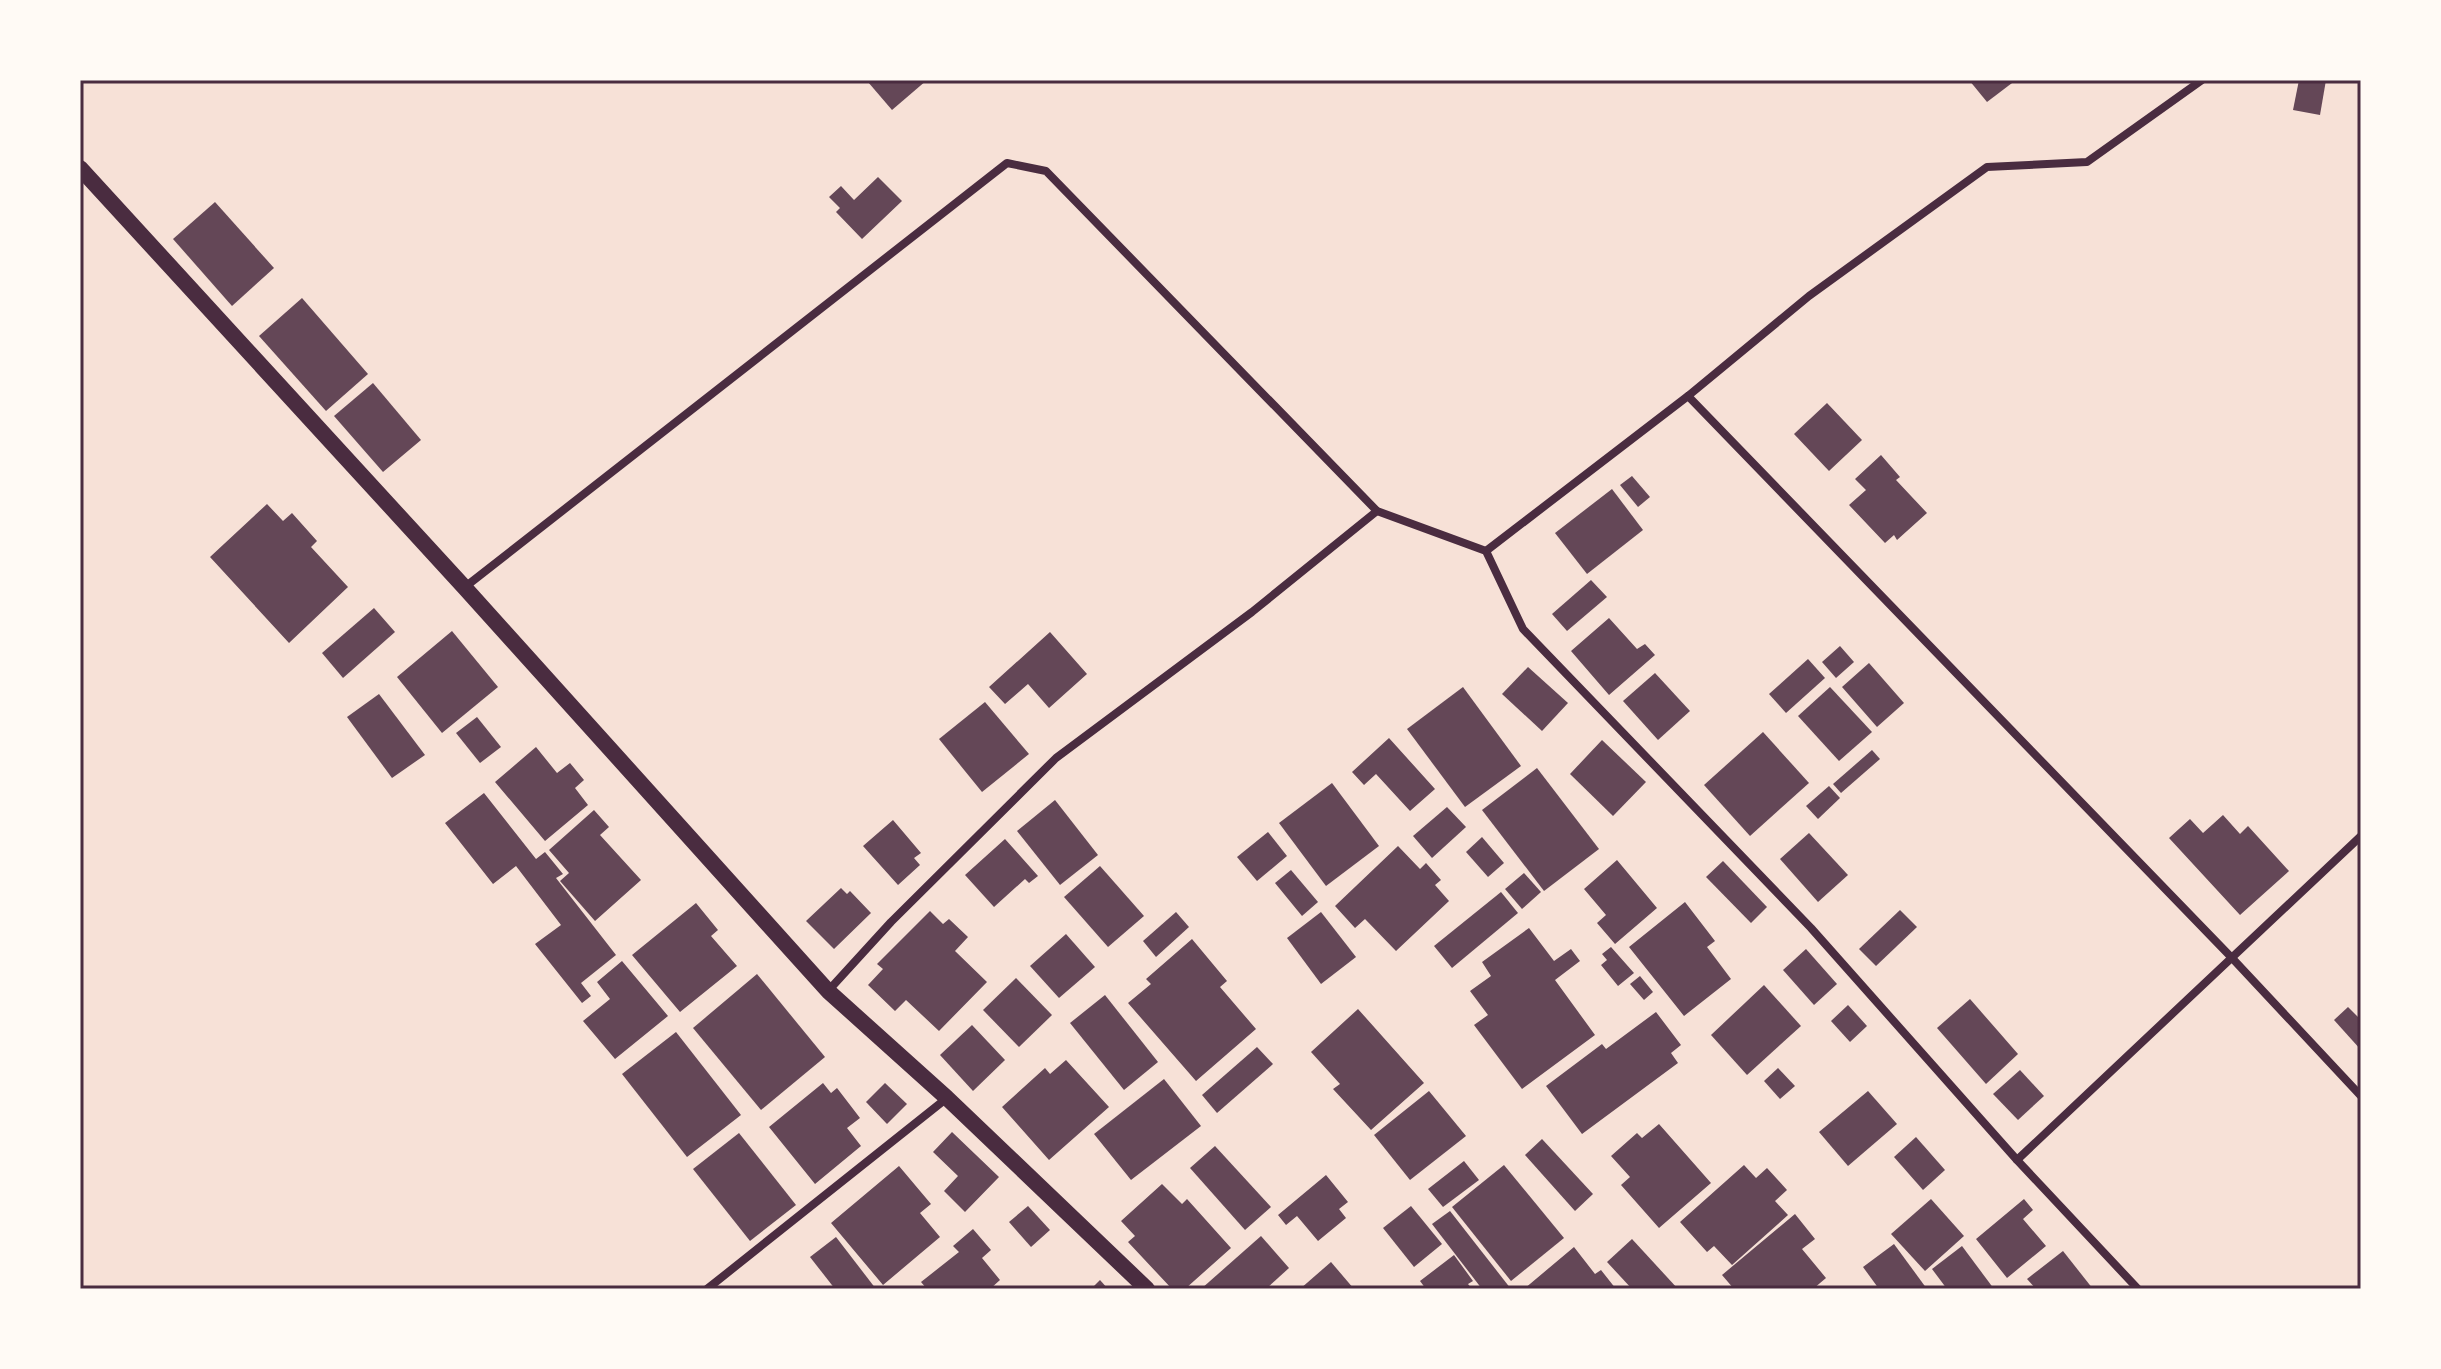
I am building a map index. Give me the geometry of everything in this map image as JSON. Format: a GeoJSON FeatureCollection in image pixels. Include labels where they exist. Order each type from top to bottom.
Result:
{"type":"FeatureCollection","features":[{"type":"Feature","properties":{"kind":"main road"},"geometry":{"type":"LineString","coordinates":[[80,168],[465,588],[828,991],[947,1098],[1147,1289]]}},
{"type":"Feature","properties":{"kind":"street"},"geometry":{"type":"LineString","coordinates":[[1486,551],[1688,396],[1809,296],[1987,167],[2087,162],[2202,80]]}},
{"type":"Feature","properties":{"kind":"street"},"geometry":{"type":"LineString","coordinates":[[465,588],[1007,163],[1046,171],[1377,511],[1486,551],[1523,629],[1811,928],[2017,1160],[2138,1289]]}},
{"type":"Feature","properties":{"kind":"street"},"geometry":{"type":"LineString","coordinates":[[1688,396],[2232,958],[2361,1096]]}},
{"type":"Feature","properties":{"kind":"street"},"geometry":{"type":"LineString","coordinates":[[828,991],[910,903],[1056,758],[1252,612],[1377,511]]}},
{"type":"Feature","properties":{"kind":"street"},"geometry":{"type":"LineString","coordinates":[[2017,1160],[2361,836]]}},
{"type":"Feature","properties":{"kind":"street"},"geometry":{"type":"LineString","coordinates":[[707,1289],[947,1098]]}},
{"type":"Feature","properties":{"kind":"building"},"geometry":{"type":"Polygon","coordinates":[[[927,80],[892,110],[868,82],[927,80]]]}},
{"type":"Feature","properties":{"kind":"building"},"geometry":{"type":"Polygon","coordinates":[[[1969,80],[2016,80],[1987,102],[1969,80]]]}},
{"type":"Feature","properties":{"kind":"building"},"geometry":{"type":"Polygon","coordinates":[[[2299,80],[2326,80],[2320,115],[2293,110],[2299,80]]]}},
{"type":"Feature","properties":{"kind":"building"},"geometry":{"type":"Polygon","coordinates":[[[878,177],[902,201],[862,239],[836,212],[840,208],[829,197],[841,186],[854,200],[878,177]]]}},
{"type":"Feature","properties":{"kind":"building"},"geometry":{"type":"Polygon","coordinates":[[[215,202],[274,268],[232,306],[173,239],[215,202]]]}},
{"type":"Feature","properties":{"kind":"building"},"geometry":{"type":"Polygon","coordinates":[[[302,298],[368,374],[326,411],[259,336],[302,298]]]}},
{"type":"Feature","properties":{"kind":"building"},"geometry":{"type":"Polygon","coordinates":[[[373,383],[421,440],[383,472],[334,416],[373,383]]]}},
{"type":"Feature","properties":{"kind":"building"},"geometry":{"type":"Polygon","coordinates":[[[1827,403],[1862,440],[1829,471],[1794,434],[1827,403]]]}},
{"type":"Feature","properties":{"kind":"building"},"geometry":{"type":"Polygon","coordinates":[[[1881,455],[1900,477],[1896,480],[1927,513],[1897,540],[1894,535],[1885,543],[1849,505],[1866,490],[1855,479],[1881,455]]]}},
{"type":"Feature","properties":{"kind":"building"},"geometry":{"type":"Polygon","coordinates":[[[1632,476],[1650,497],[1638,507],[1620,485],[1632,476]]]}},
{"type":"Feature","properties":{"kind":"building"},"geometry":{"type":"Polygon","coordinates":[[[1612,489],[1643,530],[1587,574],[1555,533],[1612,489]]]}},
{"type":"Feature","properties":{"kind":"building"},"geometry":{"type":"Polygon","coordinates":[[[267,504],[283,521],[292,513],[317,541],[311,547],[348,587],[289,643],[210,557],[267,504]]]}},
{"type":"Feature","properties":{"kind":"building"},"geometry":{"type":"Polygon","coordinates":[[[1591,580],[1607,597],[1567,631],[1552,614],[1591,580]]]}},
{"type":"Feature","properties":{"kind":"building"},"geometry":{"type":"Polygon","coordinates":[[[374,608],[395,632],[343,678],[322,653],[374,608]]]}},
{"type":"Feature","properties":{"kind":"building"},"geometry":{"type":"Polygon","coordinates":[[[1609,618],[1637,649],[1645,644],[1655,655],[1609,695],[1571,651],[1609,618]]]}},
{"type":"Feature","properties":{"kind":"building"},"geometry":{"type":"Polygon","coordinates":[[[452,631],[498,687],[442,733],[397,677],[452,631]]]}},
{"type":"Feature","properties":{"kind":"building"},"geometry":{"type":"Polygon","coordinates":[[[1050,632],[1087,674],[1049,708],[1028,684],[1005,704],[989,687],[1050,632]]]}},
{"type":"Feature","properties":{"kind":"building"},"geometry":{"type":"Polygon","coordinates":[[[1840,646],[1854,662],[1836,678],[1822,662],[1840,646]]]}},
{"type":"Feature","properties":{"kind":"building"},"geometry":{"type":"Polygon","coordinates":[[[1808,659],[1825,678],[1786,713],[1769,694],[1808,659]]]}},
{"type":"Feature","properties":{"kind":"building"},"geometry":{"type":"Polygon","coordinates":[[[1869,663],[1904,703],[1877,727],[1842,687],[1869,663]]]}},
{"type":"Feature","properties":{"kind":"building"},"geometry":{"type":"Polygon","coordinates":[[[1528,667],[1568,703],[1542,731],[1502,694],[1528,667]]]}},
{"type":"Feature","properties":{"kind":"building"},"geometry":{"type":"Polygon","coordinates":[[[1655,673],[1690,711],[1658,740],[1623,701],[1655,673]]]}},
{"type":"Feature","properties":{"kind":"building"},"geometry":{"type":"Polygon","coordinates":[[[1463,687],[1521,766],[1465,807],[1407,729],[1463,687]]]}},
{"type":"Feature","properties":{"kind":"building"},"geometry":{"type":"Polygon","coordinates":[[[1830,687],[1872,732],[1839,761],[1798,716],[1830,687]]]}},
{"type":"Feature","properties":{"kind":"building"},"geometry":{"type":"Polygon","coordinates":[[[379,694],[425,755],[392,778],[347,717],[379,694]]]}},
{"type":"Feature","properties":{"kind":"building"},"geometry":{"type":"Polygon","coordinates":[[[985,702],[1029,754],[982,792],[939,739],[985,702]]]}},
{"type":"Feature","properties":{"kind":"building"},"geometry":{"type":"Polygon","coordinates":[[[477,717],[501,747],[480,763],[456,733],[477,717]]]}},
{"type":"Feature","properties":{"kind":"building"},"geometry":{"type":"Polygon","coordinates":[[[1763,732],[1809,783],[1750,836],[1704,785],[1763,732]]]}},
{"type":"Feature","properties":{"kind":"building"},"geometry":{"type":"Polygon","coordinates":[[[1389,738],[1435,789],[1410,811],[1376,774],[1364,785],[1352,772],[1389,738]]]}},
{"type":"Feature","properties":{"kind":"building"},"geometry":{"type":"Polygon","coordinates":[[[1602,740],[1646,782],[1613,816],[1570,774],[1602,740]]]}},
{"type":"Feature","properties":{"kind":"building"},"geometry":{"type":"Polygon","coordinates":[[[536,747],[557,773],[570,763],[584,780],[575,788],[588,805],[545,841],[495,782],[536,747]]]}},
{"type":"Feature","properties":{"kind":"building"},"geometry":{"type":"Polygon","coordinates":[[[1872,750],[1880,759],[1841,793],[1833,784],[1872,750]]]}},
{"type":"Feature","properties":{"kind":"building"},"geometry":{"type":"Polygon","coordinates":[[[1537,768],[1599,849],[1544,891],[1482,810],[1537,768]]]}},
{"type":"Feature","properties":{"kind":"building"},"geometry":{"type":"Polygon","coordinates":[[[1332,783],[1379,846],[1326,886],[1279,823],[1332,783]]]}},
{"type":"Feature","properties":{"kind":"building"},"geometry":{"type":"Polygon","coordinates":[[[1829,786],[1840,798],[1818,819],[1806,806],[1829,786]]]}},
{"type":"Feature","properties":{"kind":"building"},"geometry":{"type":"Polygon","coordinates":[[[484,793],[536,859],[545,852],[563,874],[556,878],[616,955],[581,983],[591,996],[582,1003],[535,944],[561,925],[516,866],[493,884],[445,823],[484,793]]]}},
{"type":"Feature","properties":{"kind":"building"},"geometry":{"type":"Polygon","coordinates":[[[1055,800],[1098,855],[1060,885],[1017,831],[1055,800]]]}},
{"type":"Feature","properties":{"kind":"building"},"geometry":{"type":"Polygon","coordinates":[[[1447,807],[1466,827],[1432,858],[1413,836],[1447,807]]]}},
{"type":"Feature","properties":{"kind":"building"},"geometry":{"type":"Polygon","coordinates":[[[594,810],[609,827],[600,835],[641,880],[595,921],[560,881],[569,873],[549,850],[594,810]]]}},
{"type":"Feature","properties":{"kind":"building"},"geometry":{"type":"Polygon","coordinates":[[[2223,815],[2240,834],[2248,826],[2289,871],[2240,915],[2169,838],[2190,819],[2203,833],[2223,815]]]}},
{"type":"Feature","properties":{"kind":"building"},"geometry":{"type":"Polygon","coordinates":[[[893,820],[921,853],[914,858],[920,865],[898,885],[863,846],[893,820]]]}},
{"type":"Feature","properties":{"kind":"building"},"geometry":{"type":"Polygon","coordinates":[[[1268,832],[1287,856],[1257,881],[1237,857],[1268,832]]]}},
{"type":"Feature","properties":{"kind":"building"},"geometry":{"type":"Polygon","coordinates":[[[1809,833],[1848,875],[1818,902],[1780,859],[1809,833]]]}},
{"type":"Feature","properties":{"kind":"building"},"geometry":{"type":"Polygon","coordinates":[[[1482,837],[1504,863],[1488,877],[1466,852],[1482,837]]]}},
{"type":"Feature","properties":{"kind":"building"},"geometry":{"type":"Polygon","coordinates":[[[1005,839],[1038,876],[1029,883],[1025,879],[994,907],[965,875],[1005,839]]]}},
{"type":"Feature","properties":{"kind":"building"},"geometry":{"type":"Polygon","coordinates":[[[1398,846],[1420,869],[1426,863],[1441,880],[1435,885],[1449,901],[1396,951],[1365,919],[1355,928],[1335,906],[1398,846]]]}},
{"type":"Feature","properties":{"kind":"building"},"geometry":{"type":"Polygon","coordinates":[[[1617,860],[1657,908],[1615,944],[1597,923],[1606,915],[1584,889],[1617,860]]]}},
{"type":"Feature","properties":{"kind":"building"},"geometry":{"type":"Polygon","coordinates":[[[1723,861],[1767,907],[1751,923],[1706,877],[1723,861]]]}},
{"type":"Feature","properties":{"kind":"building"},"geometry":{"type":"Polygon","coordinates":[[[1100,866],[1144,916],[1108,947],[1064,897],[1100,866]]]}},
{"type":"Feature","properties":{"kind":"building"},"geometry":{"type":"Polygon","coordinates":[[[1291,870],[1318,902],[1302,916],[1275,883],[1291,870]]]}},
{"type":"Feature","properties":{"kind":"building"},"geometry":{"type":"Polygon","coordinates":[[[1524,873],[1541,892],[1522,909],[1505,889],[1524,873]]]}},
{"type":"Feature","properties":{"kind":"building"},"geometry":{"type":"Polygon","coordinates":[[[841,888],[847,894],[850,891],[871,913],[834,949],[806,921],[841,888]]]}},
{"type":"Feature","properties":{"kind":"building"},"geometry":{"type":"Polygon","coordinates":[[[1501,892],[1518,913],[1452,968],[1434,946],[1501,892]]]}},
{"type":"Feature","properties":{"kind":"building"},"geometry":{"type":"Polygon","coordinates":[[[1685,902],[1715,941],[1707,947],[1731,979],[1684,1016],[1629,947],[1685,902]]]}},
{"type":"Feature","properties":{"kind":"building"},"geometry":{"type":"Polygon","coordinates":[[[696,903],[718,930],[711,936],[737,966],[680,1012],[632,955],[696,903]]]}},
{"type":"Feature","properties":{"kind":"building"},"geometry":{"type":"Polygon","coordinates":[[[1900,910],[1917,927],[1876,966],[1859,949],[1900,910]]]}},
{"type":"Feature","properties":{"kind":"building"},"geometry":{"type":"Polygon","coordinates":[[[930,911],[943,924],[949,919],[968,937],[955,951],[987,982],[939,1031],[906,1000],[895,1011],[868,985],[883,969],[877,964],[930,911]]]}},
{"type":"Feature","properties":{"kind":"building"},"geometry":{"type":"Polygon","coordinates":[[[1176,912],[1189,927],[1156,957],[1143,941],[1176,912]]]}},
{"type":"Feature","properties":{"kind":"building"},"geometry":{"type":"Polygon","coordinates":[[[1321,912],[1356,957],[1321,984],[1287,938],[1321,912]]]}},
{"type":"Feature","properties":{"kind":"building"},"geometry":{"type":"Polygon","coordinates":[[[1529,928],[1554,961],[1571,949],[1580,961],[1555,980],[1595,1035],[1522,1089],[1474,1025],[1488,1015],[1470,991],[1491,976],[1482,962],[1529,928]]]}},
{"type":"Feature","properties":{"kind":"building"},"geometry":{"type":"Polygon","coordinates":[[[1066,934],[1095,967],[1059,998],[1030,966],[1066,934]]]}},
{"type":"Feature","properties":{"kind":"building"},"geometry":{"type":"Polygon","coordinates":[[[1192,939],[1227,981],[1220,987],[1256,1029],[1196,1081],[1128,1003],[1151,984],[1146,979],[1192,939]]]}},
{"type":"Feature","properties":{"kind":"building"},"geometry":{"type":"Polygon","coordinates":[[[1611,947],[1634,973],[1618,986],[1601,965],[1607,960],[1602,954],[1611,947]]]}},
{"type":"Feature","properties":{"kind":"building"},"geometry":{"type":"Polygon","coordinates":[[[1806,949],[1837,984],[1814,1005],[1783,970],[1806,949]]]}},
{"type":"Feature","properties":{"kind":"building"},"geometry":{"type":"Polygon","coordinates":[[[622,961],[668,1016],[615,1059],[583,1021],[610,999],[597,982],[622,961]]]}},
{"type":"Feature","properties":{"kind":"building"},"geometry":{"type":"Polygon","coordinates":[[[757,974],[825,1057],[761,1110],[693,1028],[757,974]]]}},
{"type":"Feature","properties":{"kind":"building"},"geometry":{"type":"Polygon","coordinates":[[[1640,976],[1653,992],[1644,1000],[1630,984],[1640,976]]]}},
{"type":"Feature","properties":{"kind":"building"},"geometry":{"type":"Polygon","coordinates":[[[1016,978],[1052,1015],[1019,1047],[983,1010],[1016,978]]]}},
{"type":"Feature","properties":{"kind":"building"},"geometry":{"type":"Polygon","coordinates":[[[1764,985],[1801,1026],[1747,1075],[1711,1035],[1764,985]]]}},
{"type":"Feature","properties":{"kind":"building"},"geometry":{"type":"Polygon","coordinates":[[[1105,995],[1158,1062],[1124,1090],[1070,1023],[1105,995]]]}},
{"type":"Feature","properties":{"kind":"building"},"geometry":{"type":"Polygon","coordinates":[[[1970,999],[2018,1054],[1986,1084],[1937,1028],[1970,999]]]}},
{"type":"Feature","properties":{"kind":"building"},"geometry":{"type":"Polygon","coordinates":[[[1848,1005],[1867,1026],[1850,1042],[1831,1021],[1848,1005]]]}},
{"type":"Feature","properties":{"kind":"building"},"geometry":{"type":"Polygon","coordinates":[[[2348,1007],[2361,1020],[2361,1050],[2334,1020],[2348,1007]]]}},
{"type":"Feature","properties":{"kind":"building"},"geometry":{"type":"Polygon","coordinates":[[[1358,1009],[1424,1083],[1371,1130],[1333,1089],[1340,1084],[1311,1052],[1358,1009]]]}},
{"type":"Feature","properties":{"kind":"building"},"geometry":{"type":"Polygon","coordinates":[[[1656,1012],[1681,1045],[1671,1053],[1678,1063],[1582,1134],[1546,1086],[1602,1044],[1606,1049],[1656,1012]]]}},
{"type":"Feature","properties":{"kind":"building"},"geometry":{"type":"Polygon","coordinates":[[[972,1025],[1005,1060],[973,1091],[940,1055],[972,1025]]]}},
{"type":"Feature","properties":{"kind":"building"},"geometry":{"type":"Polygon","coordinates":[[[676,1032],[741,1115],[687,1157],[622,1074],[676,1032]]]}},
{"type":"Feature","properties":{"kind":"building"},"geometry":{"type":"Polygon","coordinates":[[[1257,1047],[1273,1064],[1217,1113],[1202,1095],[1257,1047]]]}},
{"type":"Feature","properties":{"kind":"building"},"geometry":{"type":"Polygon","coordinates":[[[1066,1060],[1109,1107],[1049,1160],[1002,1107],[1045,1068],[1050,1074],[1066,1060]]]}},
{"type":"Feature","properties":{"kind":"building"},"geometry":{"type":"Polygon","coordinates":[[[1778,1068],[1795,1086],[1780,1099],[1764,1081],[1778,1068]]]}},
{"type":"Feature","properties":{"kind":"building"},"geometry":{"type":"Polygon","coordinates":[[[2020,1070],[2044,1096],[2018,1120],[1993,1094],[2020,1070]]]}},
{"type":"Feature","properties":{"kind":"building"},"geometry":{"type":"Polygon","coordinates":[[[1164,1079],[1201,1126],[1131,1180],[1094,1134],[1164,1079]]]}},
{"type":"Feature","properties":{"kind":"building"},"geometry":{"type":"Polygon","coordinates":[[[823,1083],[831,1093],[837,1088],[860,1118],[847,1128],[861,1146],[815,1184],[769,1127],[823,1083]]]}},
{"type":"Feature","properties":{"kind":"building"},"geometry":{"type":"Polygon","coordinates":[[[885,1083],[907,1104],[887,1124],[866,1102],[885,1083]]]}},
{"type":"Feature","properties":{"kind":"building"},"geometry":{"type":"Polygon","coordinates":[[[1429,1091],[1466,1136],[1410,1180],[1374,1135],[1429,1091]]]}},
{"type":"Feature","properties":{"kind":"building"},"geometry":{"type":"Polygon","coordinates":[[[1868,1091],[1897,1124],[1848,1166],[1819,1132],[1868,1091]]]}},
{"type":"Feature","properties":{"kind":"building"},"geometry":{"type":"Polygon","coordinates":[[[1659,1124],[1711,1183],[1659,1228],[1621,1185],[1630,1177],[1611,1156],[1637,1133],[1642,1138],[1659,1124]]]}},
{"type":"Feature","properties":{"kind":"building"},"geometry":{"type":"Polygon","coordinates":[[[952,1132],[999,1177],[965,1212],[944,1191],[958,1176],[933,1152],[952,1132]]]}},
{"type":"Feature","properties":{"kind":"building"},"geometry":{"type":"Polygon","coordinates":[[[739,1133],[796,1205],[750,1241],[693,1169],[739,1133]]]}},
{"type":"Feature","properties":{"kind":"building"},"geometry":{"type":"Polygon","coordinates":[[[1916,1137],[1945,1170],[1923,1190],[1894,1157],[1916,1137]]]}},
{"type":"Feature","properties":{"kind":"building"},"geometry":{"type":"Polygon","coordinates":[[[1542,1139],[1593,1194],[1575,1211],[1525,1155],[1542,1139]]]}},
{"type":"Feature","properties":{"kind":"building"},"geometry":{"type":"Polygon","coordinates":[[[1215,1146],[1271,1207],[1245,1230],[1190,1168],[1215,1146]]]}},
{"type":"Feature","properties":{"kind":"building"},"geometry":{"type":"Polygon","coordinates":[[[1464,1161],[1479,1180],[1443,1207],[1428,1189],[1464,1161]]]}},
{"type":"Feature","properties":{"kind":"building"},"geometry":{"type":"Polygon","coordinates":[[[1504,1165],[1564,1238],[1511,1281],[1452,1207],[1504,1165]]]}},
{"type":"Feature","properties":{"kind":"building"},"geometry":{"type":"Polygon","coordinates":[[[1744,1165],[1756,1178],[1767,1168],[1787,1190],[1775,1201],[1788,1215],[1732,1265],[1714,1246],[1707,1252],[1680,1222],[1744,1165]]]}},
{"type":"Feature","properties":{"kind":"building"},"geometry":{"type":"Polygon","coordinates":[[[899,1166],[931,1204],[920,1213],[940,1237],[883,1285],[831,1223],[899,1166]]]}},
{"type":"Feature","properties":{"kind":"building"},"geometry":{"type":"Polygon","coordinates":[[[1326,1175],[1348,1202],[1339,1209],[1346,1218],[1318,1241],[1297,1216],[1286,1225],[1278,1215],[1326,1175]]]}},
{"type":"Feature","properties":{"kind":"building"},"geometry":{"type":"Polygon","coordinates":[[[1162,1184],[1182,1204],[1187,1199],[1231,1248],[1185,1289],[1172,1289],[1128,1242],[1135,1236],[1121,1221],[1162,1184]]]}},
{"type":"Feature","properties":{"kind":"building"},"geometry":{"type":"Polygon","coordinates":[[[1931,1199],[1964,1236],[1925,1271],[1891,1234],[1931,1199]]]}},
{"type":"Feature","properties":{"kind":"building"},"geometry":{"type":"Polygon","coordinates":[[[2024,1199],[2033,1210],[2023,1219],[2046,1246],[2007,1278],[1976,1239],[2024,1199]]]}},
{"type":"Feature","properties":{"kind":"building"},"geometry":{"type":"Polygon","coordinates":[[[1028,1206],[1050,1230],[1031,1247],[1009,1222],[1028,1206]]]}},
{"type":"Feature","properties":{"kind":"building"},"geometry":{"type":"Polygon","coordinates":[[[1411,1206],[1442,1244],[1414,1267],[1383,1228],[1411,1206]]]}},
{"type":"Feature","properties":{"kind":"building"},"geometry":{"type":"Polygon","coordinates":[[[1450,1211],[1511,1289],[1482,1289],[1432,1224],[1450,1211]]]}},
{"type":"Feature","properties":{"kind":"building"},"geometry":{"type":"Polygon","coordinates":[[[1795,1214],[1815,1239],[1802,1249],[1826,1278],[1813,1289],[1734,1289],[1722,1275],[1795,1214]]]}},
{"type":"Feature","properties":{"kind":"building"},"geometry":{"type":"Polygon","coordinates":[[[973,1229],[991,1250],[982,1258],[1000,1280],[990,1289],[927,1289],[921,1282],[959,1252],[953,1246],[973,1229]]]}},
{"type":"Feature","properties":{"kind":"building"},"geometry":{"type":"Polygon","coordinates":[[[1261,1236],[1289,1268],[1266,1289],[1201,1289],[1261,1236]]]}},
{"type":"Feature","properties":{"kind":"building"},"geometry":{"type":"Polygon","coordinates":[[[836,1237],[876,1289],[835,1289],[810,1257],[836,1237]]]}},
{"type":"Feature","properties":{"kind":"building"},"geometry":{"type":"Polygon","coordinates":[[[1632,1239],[1678,1289],[1632,1289],[1607,1262],[1632,1239]]]}},
{"type":"Feature","properties":{"kind":"building"},"geometry":{"type":"Polygon","coordinates":[[[1894,1244],[1927,1289],[1879,1289],[1863,1267],[1894,1244]]]}},
{"type":"Feature","properties":{"kind":"building"},"geometry":{"type":"Polygon","coordinates":[[[1962,1246],[1994,1289],[1947,1289],[1932,1269],[1962,1246]]]}},
{"type":"Feature","properties":{"kind":"building"},"geometry":{"type":"Polygon","coordinates":[[[1574,1247],[1595,1274],[1601,1270],[1616,1289],[1524,1289],[1574,1247]]]}},
{"type":"Feature","properties":{"kind":"building"},"geometry":{"type":"Polygon","coordinates":[[[2063,1251],[2093,1289],[2036,1289],[2027,1279],[2063,1251]]]}},
{"type":"Feature","properties":{"kind":"building"},"geometry":{"type":"Polygon","coordinates":[[[1454,1255],[1473,1281],[1468,1284],[1472,1289],[1426,1289],[1420,1281],[1454,1255]]]}},
{"type":"Feature","properties":{"kind":"building"},"geometry":{"type":"Polygon","coordinates":[[[1331,1262],[1354,1289],[1300,1289],[1331,1262]]]}},
{"type":"Feature","properties":{"kind":"building"},"geometry":{"type":"Polygon","coordinates":[[[1100,1280],[1108,1289],[1091,1289],[1100,1280]]]}}]}
